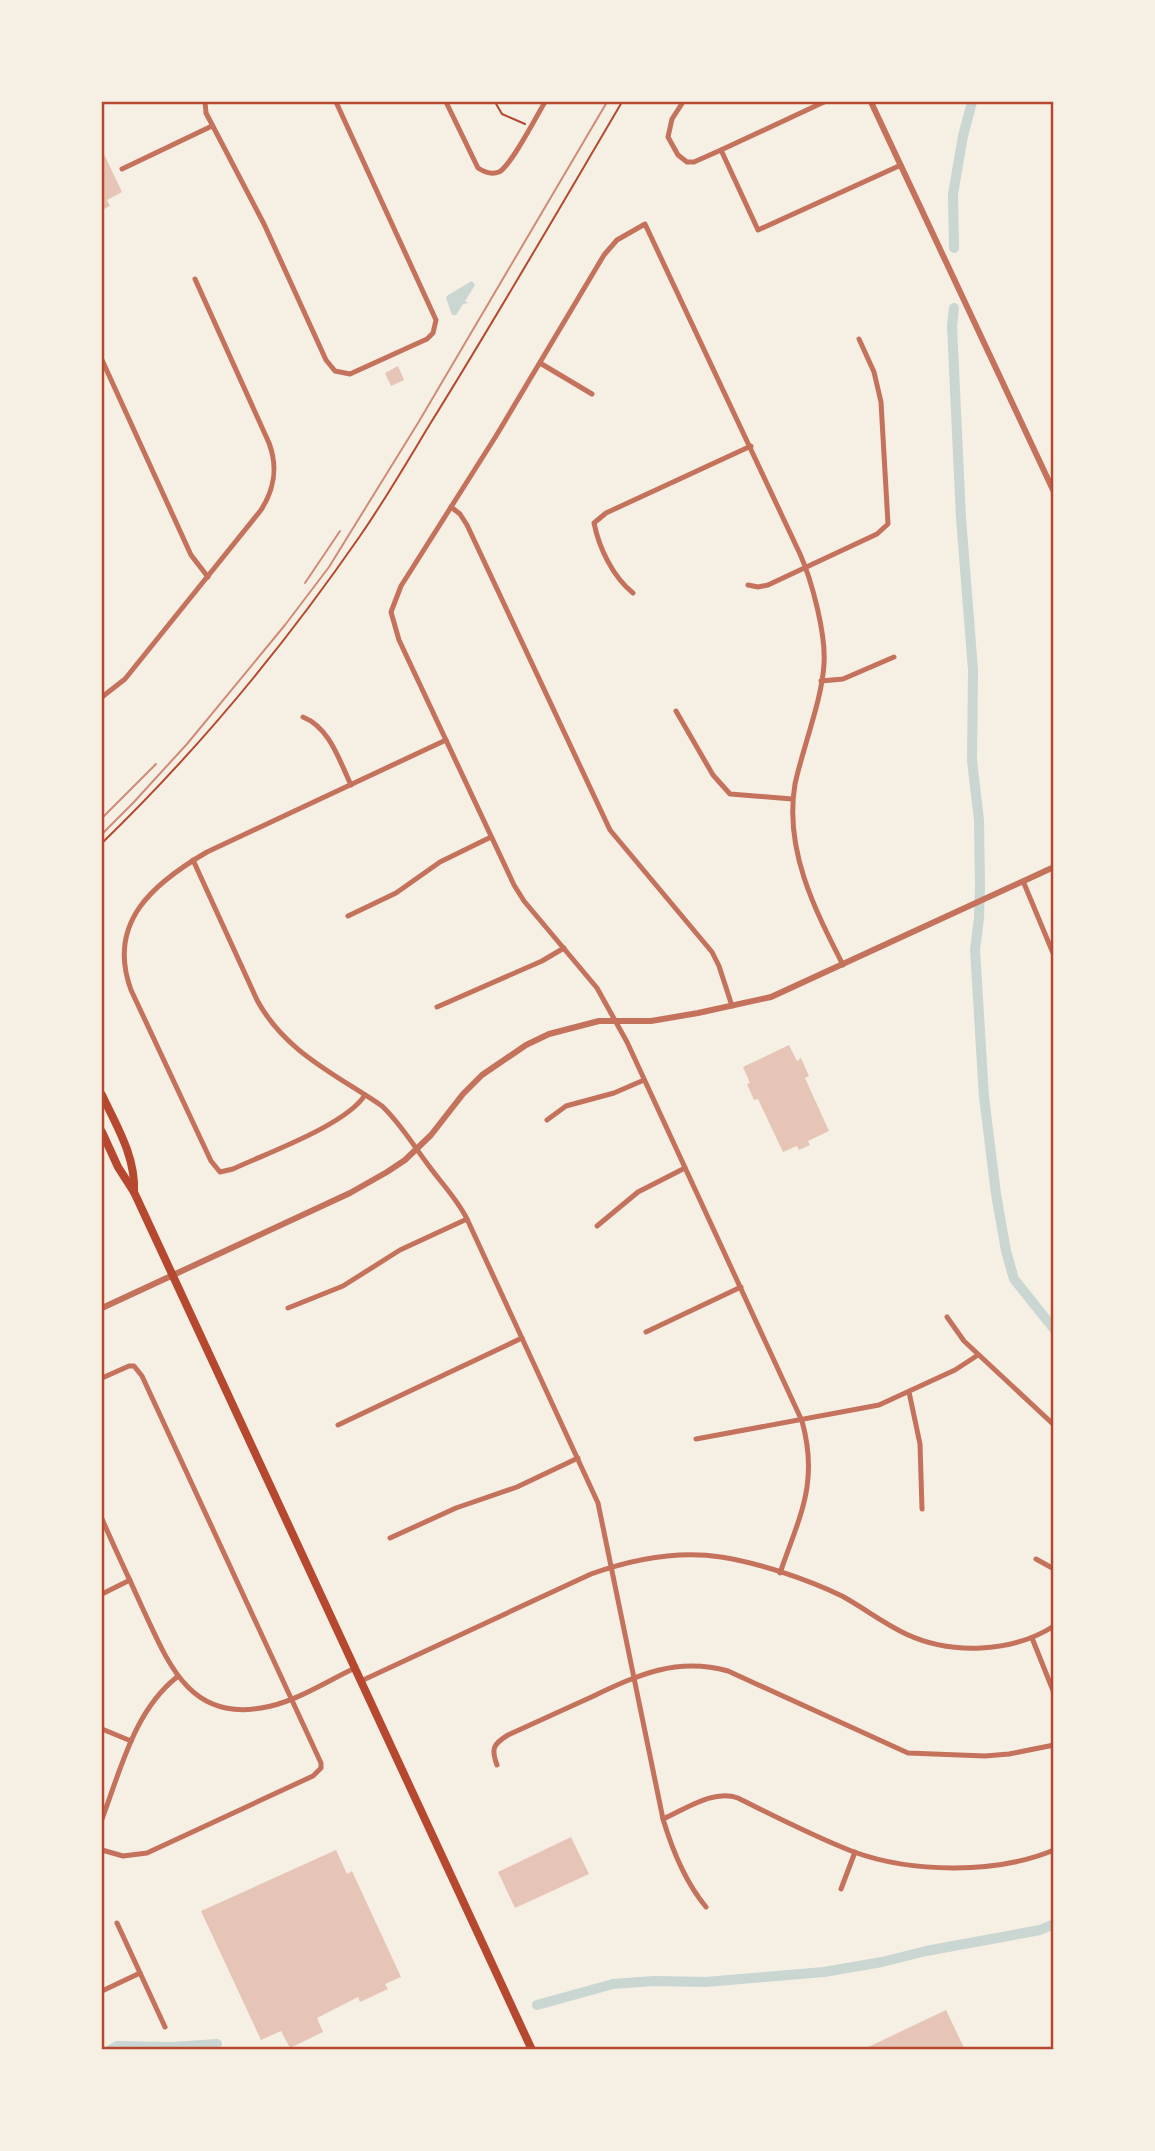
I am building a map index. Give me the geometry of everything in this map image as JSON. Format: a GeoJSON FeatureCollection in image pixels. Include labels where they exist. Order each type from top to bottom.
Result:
{"type":"FeatureCollection","features":[{"type":"Feature","properties":{"kind":"main road"},"geometry":{"type":"LineString","coordinates":[[102,1095],[131,1161],[135,1178],[134,1192]]}},
{"type":"Feature","properties":{"kind":"main road"},"geometry":{"type":"LineString","coordinates":[[102,1132],[173,1275],[532,2049]]}},
{"type":"Feature","properties":{"kind":"street"},"geometry":{"type":"LineString","coordinates":[[205,102],[212,127],[264,224],[326,360],[331,368],[339,373],[355,373],[424,341],[433,333],[436,320],[336,102]]}},
{"type":"Feature","properties":{"kind":"street"},"geometry":{"type":"LineString","coordinates":[[446,102],[474,162],[488,173],[498,172],[507,166],[545,102]]}},
{"type":"Feature","properties":{"kind":"street"},"geometry":{"type":"LineString","coordinates":[[683,102],[672,119],[668,137],[678,155],[687,162],[694,162],[824,102]]}},
{"type":"Feature","properties":{"kind":"street"},"geometry":{"type":"LineString","coordinates":[[803,102],[807,110]]}},
{"type":"Feature","properties":{"kind":"street"},"geometry":{"type":"LineString","coordinates":[[871,102],[1054,492]]}},
{"type":"Feature","properties":{"kind":"street"},"geometry":{"type":"LineString","coordinates":[[122,169],[212,127]]}},
{"type":"Feature","properties":{"kind":"street"},"geometry":{"type":"LineString","coordinates":[[721,150],[758,230],[901,165]]}},
{"type":"Feature","properties":{"kind":"street"},"geometry":{"type":"LineString","coordinates":[[780,1573],[808,1491],[810,1457],[802,1421],[616,1021],[597,988],[519,894],[399,640],[391,612],[401,586],[604,255],[617,240],[645,224],[751,446],[806,568],[814,597],[824,662],[792,799],[795,843],[804,880],[843,965]]}},
{"type":"Feature","properties":{"kind":"street"},"geometry":{"type":"LineString","coordinates":[[102,698],[125,679],[208,577],[267,502],[274,482],[275,462],[269,443],[195,279]]}},
{"type":"Feature","properties":{"kind":"street"},"geometry":{"type":"LineString","coordinates":[[748,585],[768,585],[880,532],[888,524],[879,388],[859,339]]}},
{"type":"Feature","properties":{"kind":"street"},"geometry":{"type":"LineString","coordinates":[[102,360],[191,555],[208,577]]}},
{"type":"Feature","properties":{"kind":"street"},"geometry":{"type":"LineString","coordinates":[[540,363],[592,394]]}},
{"type":"Feature","properties":{"kind":"street"},"geometry":{"type":"LineString","coordinates":[[633,593],[615,574],[594,523],[606,513],[751,446]]}},
{"type":"Feature","properties":{"kind":"street"},"geometry":{"type":"LineString","coordinates":[[451,507],[467,524],[610,830],[712,952],[732,1006]]}},
{"type":"Feature","properties":{"kind":"street"},"geometry":{"type":"LineString","coordinates":[[821,681],[843,680],[894,657]]}},
{"type":"Feature","properties":{"kind":"street"},"geometry":{"type":"LineString","coordinates":[[676,711],[713,775],[730,794],[792,799]]}},
{"type":"Feature","properties":{"kind":"street"},"geometry":{"type":"LineString","coordinates":[[303,717],[322,728],[351,785]]}},
{"type":"Feature","properties":{"kind":"street"},"geometry":{"type":"LineString","coordinates":[[365,1095],[358,1105],[336,1121],[233,1169],[220,1172],[211,1161],[131,990],[124,960],[126,936],[138,908],[148,895],[168,876],[193,860],[446,740]]}},
{"type":"Feature","properties":{"kind":"street"},"geometry":{"type":"LineString","coordinates":[[348,916],[396,893],[440,862],[491,837]]}},
{"type":"Feature","properties":{"kind":"street"},"geometry":{"type":"LineString","coordinates":[[193,860],[257,1000],[270,1021],[296,1049],[391,1114],[458,1202],[467,1219],[598,1503],[663,1819],[670,1841],[693,1890],[706,1908]]}},
{"type":"Feature","properties":{"kind":"street"},"geometry":{"type":"LineString","coordinates":[[102,1308],[368,1184],[417,1149],[482,1075],[499,1061],[549,1034],[599,1021],[651,1021],[771,997],[1054,867]]}},
{"type":"Feature","properties":{"kind":"street"},"geometry":{"type":"LineString","coordinates":[[1023,881],[1053,953]]}},
{"type":"Feature","properties":{"kind":"street"},"geometry":{"type":"LineString","coordinates":[[437,1007],[542,961],[564,948]]}},
{"type":"Feature","properties":{"kind":"street"},"geometry":{"type":"LineString","coordinates":[[547,1120],[566,1106],[614,1093],[644,1080]]}},
{"type":"Feature","properties":{"kind":"street"},"geometry":{"type":"LineString","coordinates":[[597,1226],[638,1192],[685,1168]]}},
{"type":"Feature","properties":{"kind":"street"},"geometry":{"type":"LineString","coordinates":[[288,1308],[343,1286],[411,1245],[467,1219]]}},
{"type":"Feature","properties":{"kind":"street"},"geometry":{"type":"LineString","coordinates":[[646,1332],[741,1287]]}},
{"type":"Feature","properties":{"kind":"street"},"geometry":{"type":"LineString","coordinates":[[947,1317],[957,1334],[1054,1425]]}},
{"type":"Feature","properties":{"kind":"street"},"geometry":{"type":"LineString","coordinates":[[338,1424],[522,1338]]}},
{"type":"Feature","properties":{"kind":"street"},"geometry":{"type":"LineString","coordinates":[[696,1439],[878,1405],[955,1370],[978,1355]]}},
{"type":"Feature","properties":{"kind":"street"},"geometry":{"type":"LineString","coordinates":[[102,1378],[129,1366],[134,1366],[142,1376],[320,1758],[321,1768],[313,1776],[147,1853],[123,1856],[102,1850]]}},
{"type":"Feature","properties":{"kind":"street"},"geometry":{"type":"LineString","coordinates":[[909,1392],[920,1444],[922,1509]]}},
{"type":"Feature","properties":{"kind":"street"},"geometry":{"type":"LineString","coordinates":[[390,1538],[456,1508],[517,1487],[578,1458]]}},
{"type":"Feature","properties":{"kind":"street"},"geometry":{"type":"LineString","coordinates":[[102,1519],[164,1655],[177,1677],[200,1697],[236,1710],[261,1709],[292,1698],[355,1668]]}},
{"type":"Feature","properties":{"kind":"street"},"geometry":{"type":"LineString","coordinates":[[361,1681],[591,1574],[659,1556],[698,1554],[741,1561],[780,1573],[841,1596],[906,1634],[932,1643],[959,1647],[1012,1643],[1032,1638],[1054,1626]]}},
{"type":"Feature","properties":{"kind":"street"},"geometry":{"type":"LineString","coordinates":[[1036,1559],[1054,1569]]}},
{"type":"Feature","properties":{"kind":"street"},"geometry":{"type":"LineString","coordinates":[[102,1594],[130,1580]]}},
{"type":"Feature","properties":{"kind":"street"},"geometry":{"type":"LineString","coordinates":[[1032,1638],[1054,1693]]}},
{"type":"Feature","properties":{"kind":"street"},"geometry":{"type":"LineString","coordinates":[[497,1765],[493,1755],[501,1739],[633,1677],[684,1665],[728,1671],[899,1751],[918,1755],[985,1756],[1054,1745]]}},
{"type":"Feature","properties":{"kind":"street"},"geometry":{"type":"LineString","coordinates":[[102,1819],[131,1741],[146,1712],[155,1698],[177,1677]]}},
{"type":"Feature","properties":{"kind":"street"},"geometry":{"type":"LineString","coordinates":[[102,1729],[131,1741]]}},
{"type":"Feature","properties":{"kind":"street"},"geometry":{"type":"LineString","coordinates":[[663,1819],[724,1794],[855,1852],[900,1863],[950,1867],[1006,1863],[1054,1850]]}},
{"type":"Feature","properties":{"kind":"street"},"geometry":{"type":"LineString","coordinates":[[841,1889],[855,1852]]}},
{"type":"Feature","properties":{"kind":"street"},"geometry":{"type":"LineString","coordinates":[[117,1923],[165,2027]]}},
{"type":"Feature","properties":{"kind":"street"},"geometry":{"type":"LineString","coordinates":[[102,1991],[140,1973]]}},
{"type":"Feature","properties":{"kind":"path"},"geometry":{"type":"LineString","coordinates":[[495,102],[502,114],[526,124]]}},
{"type":"Feature","properties":{"kind":"path"},"geometry":{"type":"LineString","coordinates":[[102,843],[154,792],[222,715],[355,544],[477,348],[622,102]]}},
{"type":"Feature","properties":{"kind":"shaded area"},"geometry":{"type":"Polygon","coordinates":[[[472,281],[475,285],[465,301],[468,303],[463,304],[456,315],[452,315],[446,298],[472,281]]]}},
{"type":"Feature","properties":{"kind":"building"},"geometry":{"type":"Polygon","coordinates":[[[102,150],[122,192],[107,200],[110,206],[102,210],[102,150]]]}},
{"type":"Feature","properties":{"kind":"building"},"geometry":{"type":"Polygon","coordinates":[[[398,366],[404,380],[391,386],[385,373],[398,366]]]}},
{"type":"Feature","properties":{"kind":"building"},"geometry":{"type":"Polygon","coordinates":[[[789,1045],[797,1061],[801,1058],[809,1076],[805,1078],[829,1131],[808,1141],[810,1145],[799,1150],[797,1146],[783,1152],[758,1099],[754,1100],[743,1067],[789,1045]]]}},
{"type":"Feature","properties":{"kind":"building"},"geometry":{"type":"Polygon","coordinates":[[[571,1837],[589,1874],[515,1908],[498,1872],[571,1837]]]}},
{"type":"Feature","properties":{"kind":"building"},"geometry":{"type":"Polygon","coordinates":[[[336,1850],[347,1874],[352,1871],[401,1977],[385,1984],[388,1989],[360,2002],[358,1997],[317,2018],[323,2032],[290,2048],[281,2031],[261,2040],[201,1911],[336,1850]]]}},
{"type":"Feature","properties":{"kind":"building"},"geometry":{"type":"Polygon","coordinates":[[[946,2010],[965,2050],[862,2050],[946,2010]]]}},
{"type":"Feature","properties":{"kind":"waterway"},"geometry":{"type":"LineString","coordinates":[[954,248],[953,194],[972,102]]}},
{"type":"Feature","properties":{"kind":"waterway"},"geometry":{"type":"LineString","coordinates":[[954,308],[952,326],[961,518],[973,670],[972,761],[979,820],[980,886],[975,950],[984,1097],[996,1194],[1014,1279],[1054,1329]]}},
{"type":"Feature","properties":{"kind":"waterway"},"geometry":{"type":"LineString","coordinates":[[537,2005],[613,1984],[654,1981],[706,1982],[824,1972],[1040,1930],[1054,1924]]}},
{"type":"Feature","properties":{"kind":"waterway"},"geometry":{"type":"LineString","coordinates":[[110,2050],[117,2046],[217,2044]]}},
{"type":"Feature","properties":{"kind":"tram line"},"geometry":{"type":"LineString","coordinates":[[102,834],[187,744],[329,567],[418,423],[607,102]]}},
{"type":"Feature","properties":{"kind":"tram line"},"geometry":{"type":"LineString","coordinates":[[305,583],[340,531]]}},
{"type":"Feature","properties":{"kind":"tram line"},"geometry":{"type":"LineString","coordinates":[[102,818],[156,764]]}}]}
